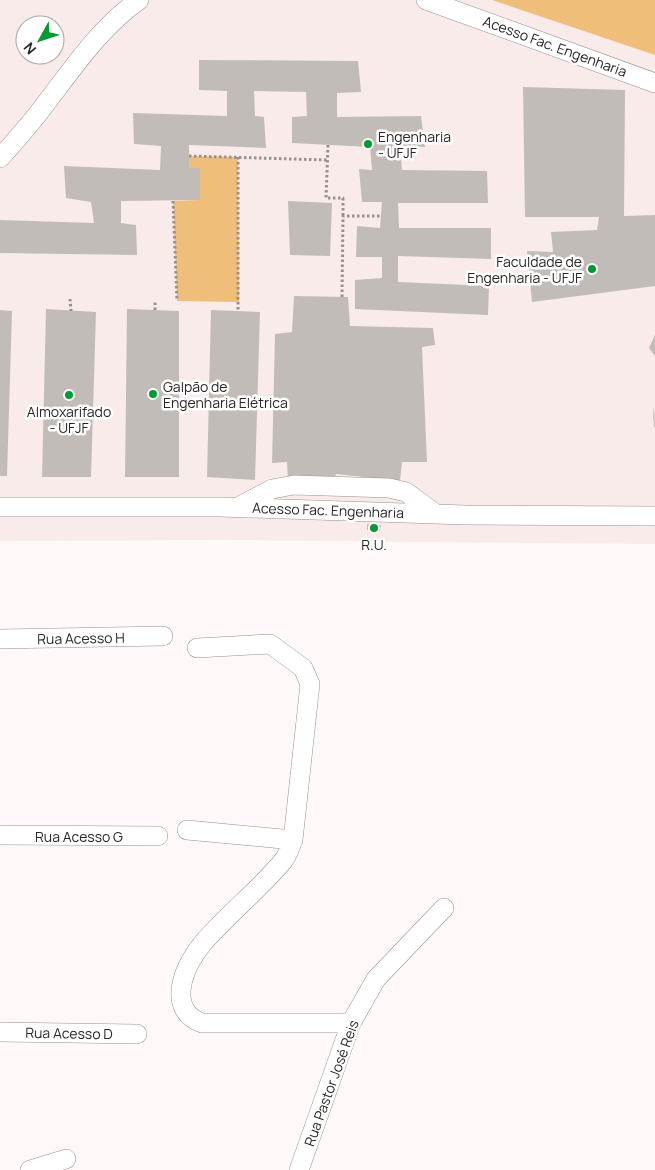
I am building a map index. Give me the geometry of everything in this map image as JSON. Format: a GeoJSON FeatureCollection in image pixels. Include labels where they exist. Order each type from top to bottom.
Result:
{"type":"FeatureCollection","features":[{"type":"Feature","properties":{"kind":"street"},"geometry":{"type":"LineString","coordinates":[[0,158],[32,121],[86,50],[124,10],[139,0]]}},
{"type":"Feature","properties":{"kind":"street","name":"Acesso Fac. Engenharia"},"geometry":{"type":"LineString","coordinates":[[426,0],[655,83]]}},
{"type":"Feature","properties":{"kind":"street","name":"Acesso Fac. Engenharia"},"geometry":{"type":"LineString","coordinates":[[0,507],[237,507],[436,514],[655,516]]}},
{"type":"Feature","properties":{"kind":"street","name":"Rua Acesso H"},"geometry":{"type":"LineString","coordinates":[[0,639],[163,636]]}},
{"type":"Feature","properties":{"kind":"street"},"geometry":{"type":"LineString","coordinates":[[197,648],[270,644],[303,668],[310,684],[293,840],[285,858],[202,944],[190,963],[181,990],[180,1002],[185,1014],[192,1020],[202,1023],[350,1023]]}},
{"type":"Feature","properties":{"kind":"street"},"geometry":{"type":"LineString","coordinates":[[187,830],[293,840]]}},
{"type":"Feature","properties":{"kind":"street","name":"Rua Acesso G"},"geometry":{"type":"LineString","coordinates":[[0,835],[158,836]]}},
{"type":"Feature","properties":{"kind":"street","name":"Rua Pastor José Reis"},"geometry":{"type":"LineString","coordinates":[[299,1170],[350,1023],[376,979],[444,908]]}},
{"type":"Feature","properties":{"kind":"street","name":"Rua Acesso D"},"geometry":{"type":"LineString","coordinates":[[0,1032],[137,1034]]}},
{"type":"Feature","properties":{"kind":"street"},"geometry":{"type":"LineString","coordinates":[[30,1170],[66,1159]]}},
{"type":"Feature","properties":{"kind":"path"},"geometry":{"type":"LineString","coordinates":[[328,145],[326,198],[343,198],[342,296]]}},
{"type":"Feature","properties":{"kind":"path"},"geometry":{"type":"LineString","coordinates":[[189,156],[328,160]]}},
{"type":"Feature","properties":{"kind":"path"},"geometry":{"type":"LineString","coordinates":[[238,157],[238,311]]}},
{"type":"Feature","properties":{"kind":"path"},"geometry":{"type":"LineString","coordinates":[[173,200],[176,301]]}},
{"type":"Feature","properties":{"kind":"path"},"geometry":{"type":"LineString","coordinates":[[343,216],[381,216]]}},
{"type":"Feature","properties":{"kind":"path"},"geometry":{"type":"LineString","coordinates":[[70,299],[70,311]]}},
{"type":"Feature","properties":{"kind":"path"},"geometry":{"type":"LineString","coordinates":[[155,300],[155,310]]}},
{"type":"Feature","properties":{"kind":"shaded area"},"geometry":{"type":"Polygon","coordinates":[[[0,0],[655,0],[655,544],[223,540],[0,541],[0,0]]]}},
{"type":"Feature","properties":{"kind":"shaded area"},"geometry":{"type":"Polygon","coordinates":[[[492,0],[655,0],[655,55],[492,0]]]}},
{"type":"Feature","properties":{"kind":"shaded area"},"geometry":{"type":"Polygon","coordinates":[[[189,156],[238,157],[239,302],[177,301],[173,201],[200,200],[200,168],[189,168],[189,156]]]}},
{"type":"Feature","properties":{"kind":"building"},"geometry":{"type":"Polygon","coordinates":[[[199,60],[358,61],[361,92],[337,93],[337,117],[421,116],[425,147],[400,146],[402,170],[487,171],[488,203],[398,203],[399,228],[491,228],[491,259],[398,256],[398,282],[489,286],[488,315],[355,309],[355,280],[382,278],[382,257],[356,257],[357,226],[380,228],[382,202],[362,202],[359,169],[372,170],[370,147],[292,143],[292,117],[307,116],[306,92],[254,91],[255,116],[264,117],[266,148],[189,145],[189,168],[200,168],[200,200],[121,201],[121,223],[136,225],[137,255],[0,253],[0,220],[94,223],[91,202],[66,198],[64,166],[160,170],[161,146],[134,144],[133,113],[227,116],[227,91],[199,90],[199,60]]]}},
{"type":"Feature","properties":{"kind":"building"},"geometry":{"type":"Polygon","coordinates":[[[523,87],[625,90],[624,216],[655,215],[655,286],[532,302],[527,251],[553,252],[551,232],[597,230],[599,217],[525,217],[523,87]]]}},
{"type":"Feature","properties":{"kind":"building"},"geometry":{"type":"Polygon","coordinates":[[[288,201],[332,203],[330,256],[290,255],[288,201]]]}},
{"type":"Feature","properties":{"kind":"building"},"geometry":{"type":"Polygon","coordinates":[[[294,296],[348,297],[350,326],[433,328],[435,345],[422,347],[427,462],[402,462],[400,481],[336,474],[333,483],[288,481],[287,462],[272,463],[275,334],[292,332],[294,296]]]}},
{"type":"Feature","properties":{"kind":"building","name":"Almoxarifado - UFJF"},"geometry":{"type":"Polygon","coordinates":[[[46,309],[96,312],[91,477],[42,477],[46,309]]]}},
{"type":"Feature","properties":{"kind":"building","name":"Galpão de Engenharia Elétrica"},"geometry":{"type":"Polygon","coordinates":[[[127,309],[179,311],[179,477],[125,477],[127,309]]]}},
{"type":"Feature","properties":{"kind":"building"},"geometry":{"type":"Polygon","coordinates":[[[0,310],[12,311],[7,476],[0,476],[0,310]]]}},
{"type":"Feature","properties":{"kind":"building"},"geometry":{"type":"Polygon","coordinates":[[[211,310],[260,312],[255,480],[207,477],[211,310]]]}},
{"type":"Feature","properties":{"kind":"building"},"geometry":{"type":"Polygon","coordinates":[[[655,335],[655,356],[649,348],[655,335]]]}},
{"type":"Feature","properties":{"kind":"building"},"geometry":{"type":"Polygon","coordinates":[[[654,407],[655,427],[653,415],[654,407]]]}},
{"type":"Feature","properties":{"kind":"building","name":"R.U."},"geometry":{"type":"Polygon","coordinates":[[[367,524],[381,525],[380,531],[367,530],[367,524]]]}},
{"type":"Feature","properties":{"kind":"place","name":"Engenharia - UFJF"},"geometry":{"type":"Point","coordinates":[368,144]}},
{"type":"Feature","properties":{"kind":"place","name":"Faculdade de Engenharia - UFJF"},"geometry":{"type":"Point","coordinates":[592,269]}},
{"type":"Feature","properties":{"kind":"place","name":"Galpão de Engenharia Elétrica"},"geometry":{"type":"Point","coordinates":[153,394]}},
{"type":"Feature","properties":{"kind":"place","name":"Almoxarifado - UFJF"},"geometry":{"type":"Point","coordinates":[69,395]}},
{"type":"Feature","properties":{"kind":"place","name":"R.U."},"geometry":{"type":"Point","coordinates":[374,528]}}]}
